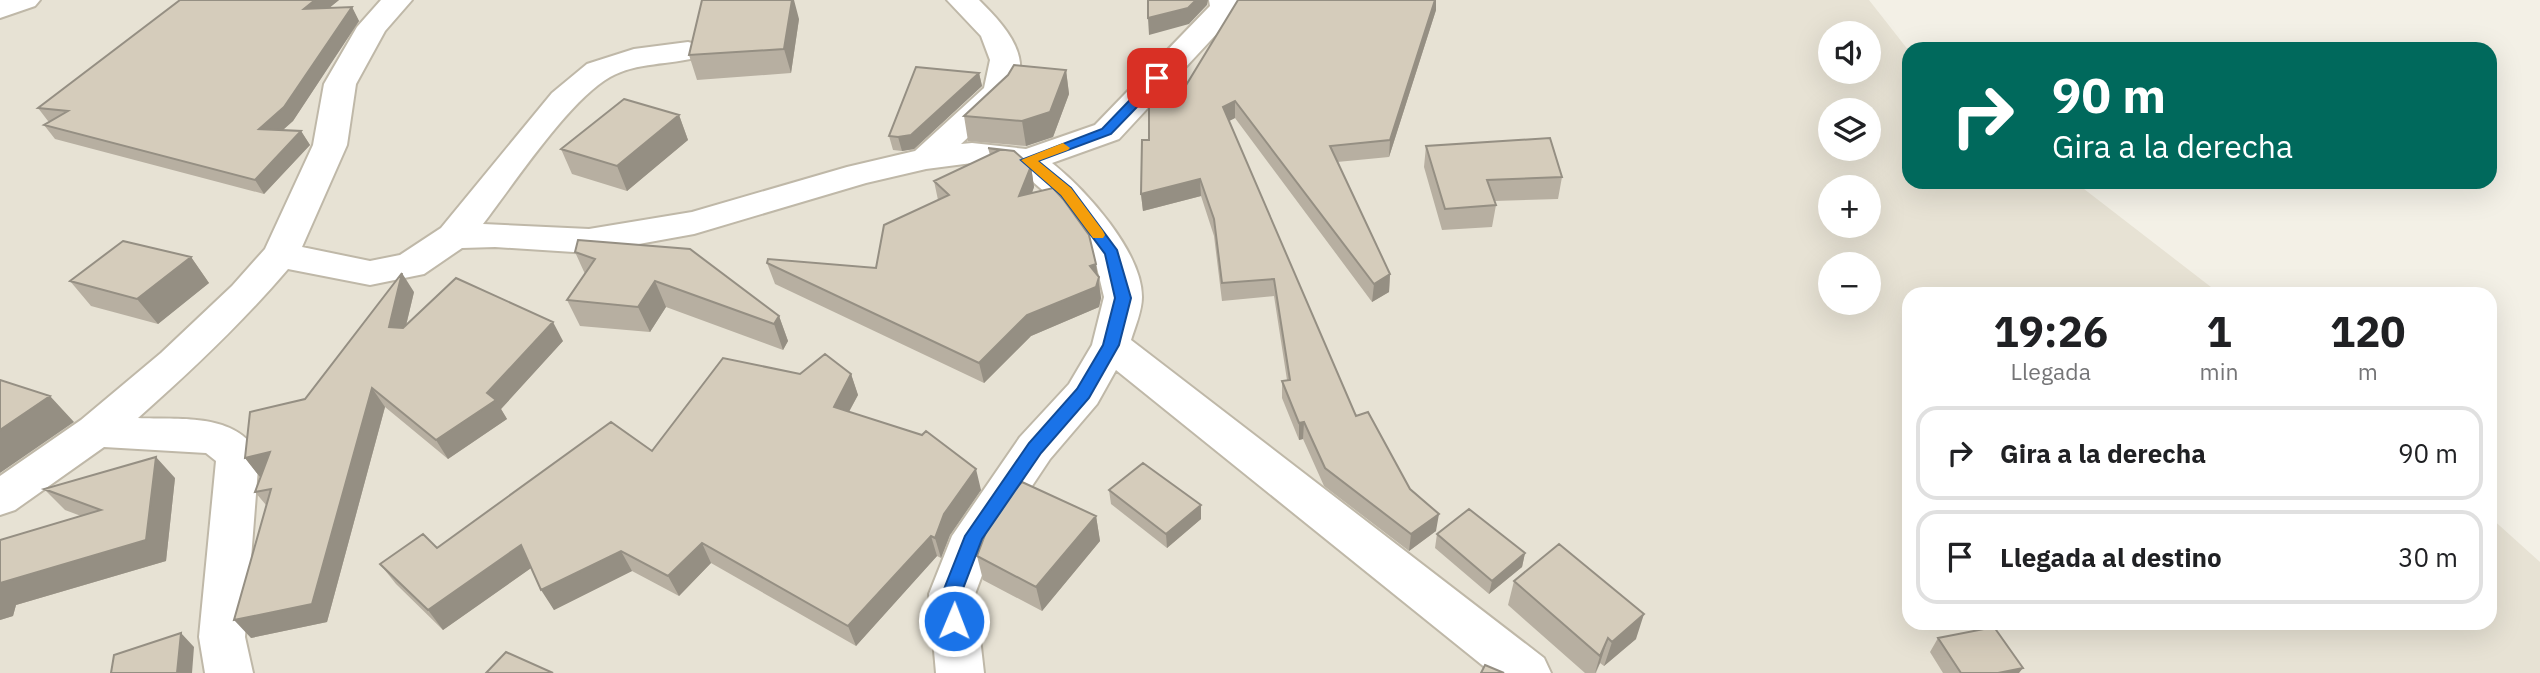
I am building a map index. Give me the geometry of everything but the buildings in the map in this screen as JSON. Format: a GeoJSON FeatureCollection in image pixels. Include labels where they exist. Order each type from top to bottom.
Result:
{"type":"FeatureCollection","features":[{"type":"Feature","properties":{"kind":"street"},"geometry":{"type":"LineString","coordinates":[[0,9],[25,0]]}},
{"type":"Feature","properties":{"kind":"street"},"geometry":{"type":"LineString","coordinates":[[0,498],[96,431],[175,363],[244,295],[279,255],[306,203],[330,145],[340,84],[372,27],[397,0]]}},
{"type":"Feature","properties":{"kind":"street"},"geometry":{"type":"LineString","coordinates":[[926,159],[999,91],[1005,60],[995,33],[962,0]]}},
{"type":"Feature","properties":{"kind":"street"},"geometry":{"type":"LineString","coordinates":[[454,236],[495,235],[589,241],[694,223],[859,174],[926,159],[972,153],[1028,160],[1107,132],[1224,8],[1224,0]]}},
{"type":"Feature","properties":{"kind":"street"},"geometry":{"type":"LineString","coordinates":[[279,255],[370,273],[411,265],[454,236],[563,100],[598,71],[634,58],[688,51]]}},
{"type":"Feature","properties":{"kind":"street"},"geometry":{"type":"LineString","coordinates":[[960,673],[952,594],[974,536],[1035,448],[1083,394],[1111,345],[1123,298],[1112,253],[1066,192],[1028,160]]}},
{"type":"Feature","properties":{"kind":"street"},"geometry":{"type":"LineString","coordinates":[[1111,345],[1527,673]]}},
{"type":"Feature","properties":{"kind":"street"},"geometry":{"type":"LineString","coordinates":[[96,431],[216,438],[238,455],[222,638],[229,673]]}},
{"type":"Feature","properties":{"kind":"shaded area"},"geometry":{"type":"Polygon","coordinates":[[[0,0],[1869,0],[1902,42],[1902,189],[2084,189],[2211,287],[1902,287],[1902,630],[2497,630],[2497,523],[2540,562],[2540,673],[0,673],[0,0]]]}},
{"type":"Feature","properties":{"kind":"slow traffic"},"geometry":{"type":"LineString","coordinates":[[1063,148],[1028,160],[1066,192],[1098,235]]}},
{"type":"Feature","properties":{"kind":"route"},"geometry":{"type":"LineString","coordinates":[[954,621],[952,594],[974,536],[1035,448],[1083,394],[1111,345],[1123,298],[1112,253],[1066,192],[1028,160],[1107,132],[1157,78]]}}]}
